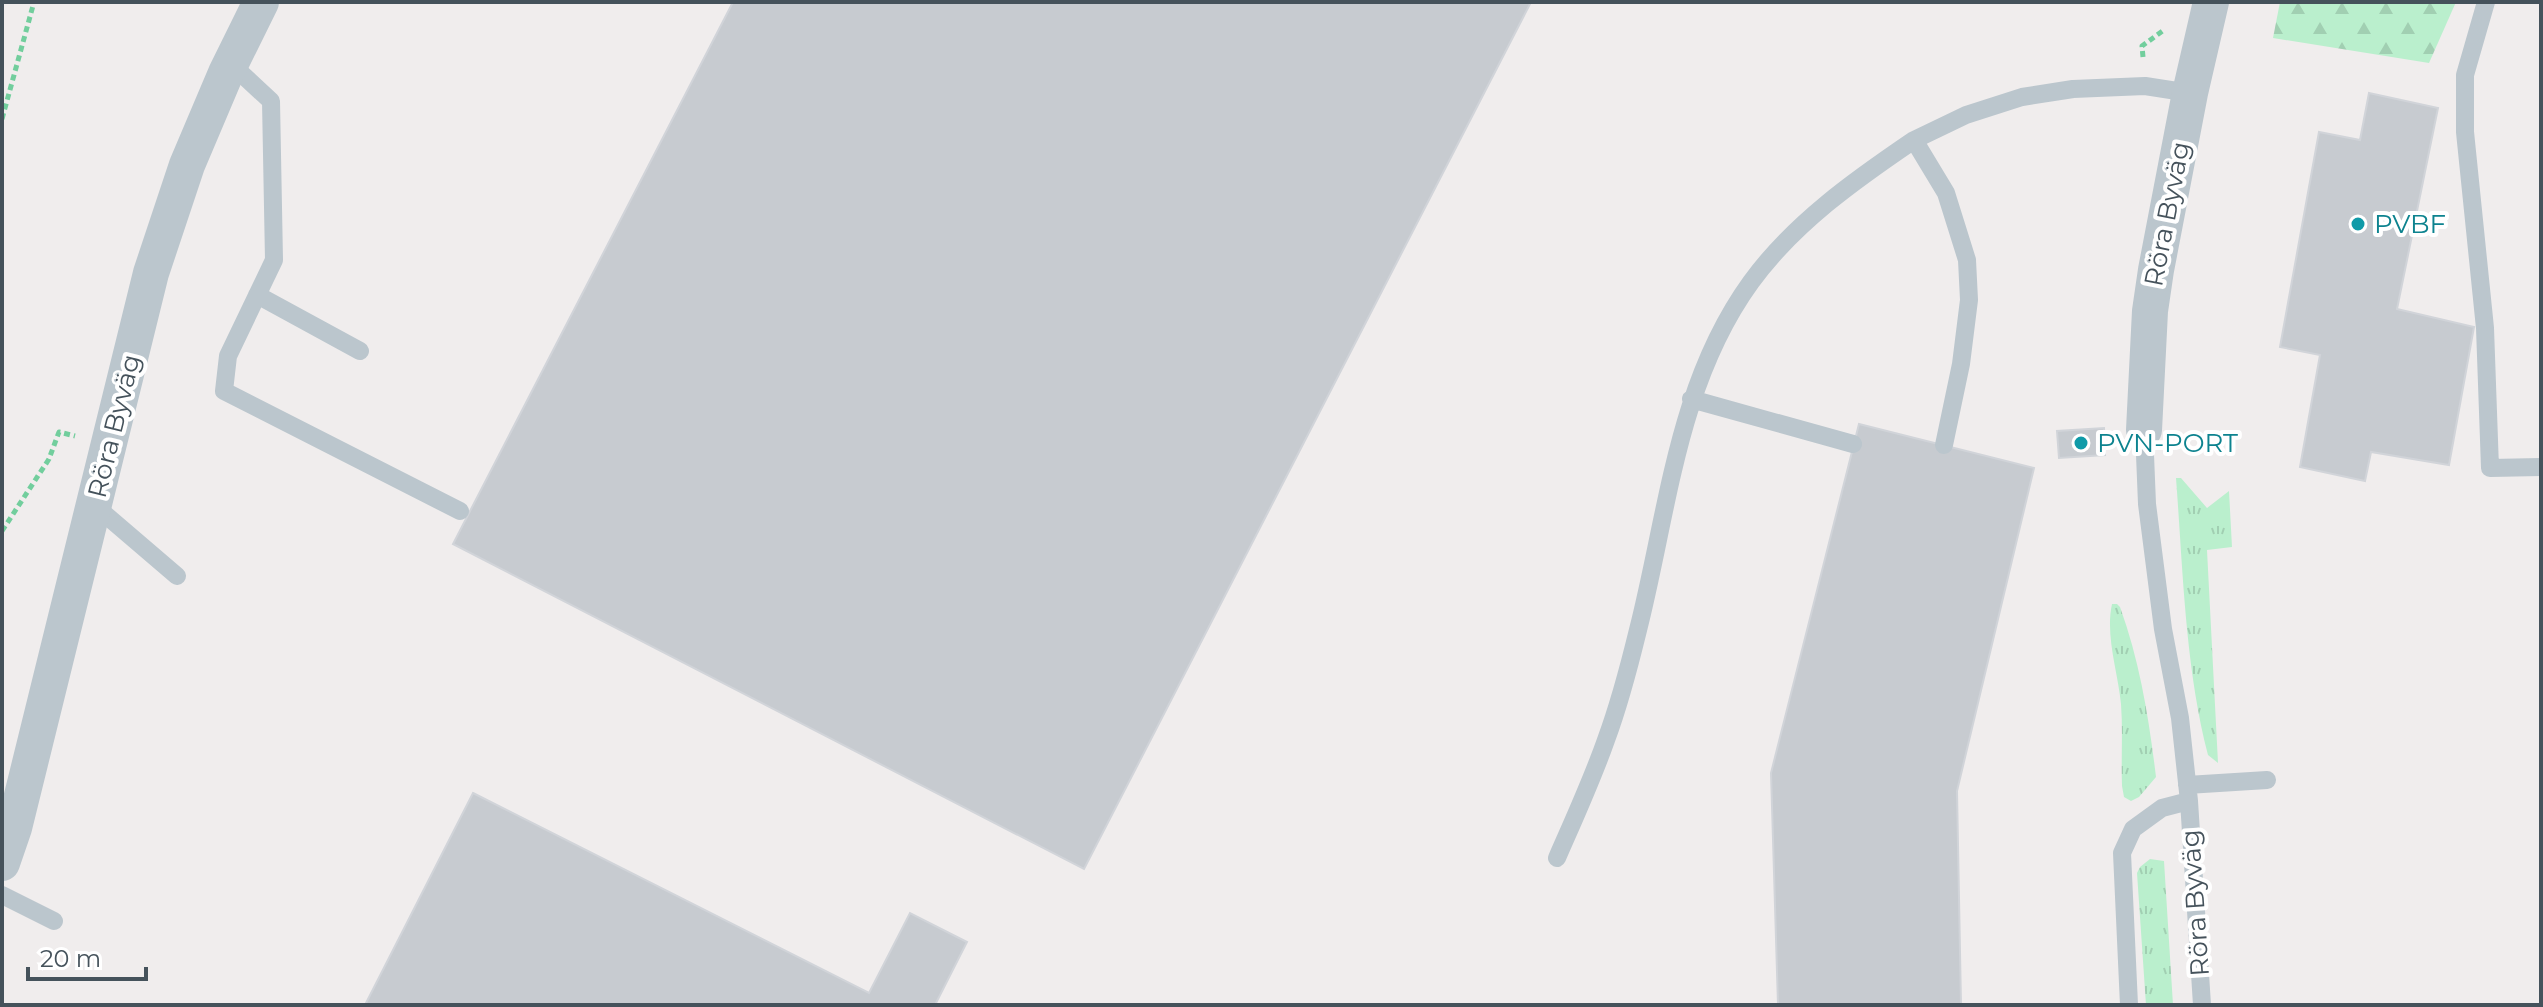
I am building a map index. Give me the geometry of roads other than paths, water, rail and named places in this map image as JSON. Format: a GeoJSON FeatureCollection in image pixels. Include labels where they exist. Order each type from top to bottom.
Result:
{"type":"FeatureCollection","features":[{"type":"Feature","properties":{"kind":"street","name":"Röra Byväg"},"geometry":{"type":"LineString","coordinates":[[2,863],[14,828],[151,273],[187,165],[261,2]]}},
{"type":"Feature","properties":{"kind":"street","name":"Röra Byväg"},"geometry":{"type":"LineString","coordinates":[[2144,430],[2150,311],[2190,93],[2211,2]]}},
{"type":"Feature","properties":{"kind":"lane"},"geometry":{"type":"LineString","coordinates":[[2486,2],[2465,75],[2465,132],[2485,328],[2490,468],[2541,467]]}},
{"type":"Feature","properties":{"kind":"lane"},"geometry":{"type":"LineString","coordinates":[[231,64],[271,101],[274,260],[228,356],[224,391],[460,511]]}},
{"type":"Feature","properties":{"kind":"lane"},"geometry":{"type":"LineString","coordinates":[[1557,858],[1606,740],[1622,686],[1638,631],[1691,399],[1711,349],[1751,281],[1794,234],[1850,183],[1914,140],[1966,115],[2022,97],[2073,89],[2145,86],[2190,93]]}},
{"type":"Feature","properties":{"kind":"lane"},"geometry":{"type":"LineString","coordinates":[[1914,140],[1946,193],[1967,260],[1969,300],[1944,445]]}},
{"type":"Feature","properties":{"kind":"lane"},"geometry":{"type":"LineString","coordinates":[[257,295],[360,351]]}},
{"type":"Feature","properties":{"kind":"lane"},"geometry":{"type":"LineString","coordinates":[[1691,399],[1853,444]]}},
{"type":"Feature","properties":{"kind":"lane","name":"Röra Byväg"},"geometry":{"type":"LineString","coordinates":[[2144,430],[2147,504],[2163,629],[2180,718],[2188,793],[2202,1005]]}},
{"type":"Feature","properties":{"kind":"lane"},"geometry":{"type":"LineString","coordinates":[[94,505],[177,576]]}},
{"type":"Feature","properties":{"kind":"lane"},"geometry":{"type":"LineString","coordinates":[[2129,1005],[2122,853],[2133,829],[2188,793],[2267,780]]}},
{"type":"Feature","properties":{"kind":"lane"},"geometry":{"type":"LineString","coordinates":[[2,895],[54,921]]}},
{"type":"Feature","properties":{"kind":"place","name":"PVBF"},"geometry":{"type":"Point","coordinates":[2358,224]}},
{"type":"Feature","properties":{"kind":"place","name":"PVN-PORT"},"geometry":{"type":"Point","coordinates":[2081,443]}}]}
